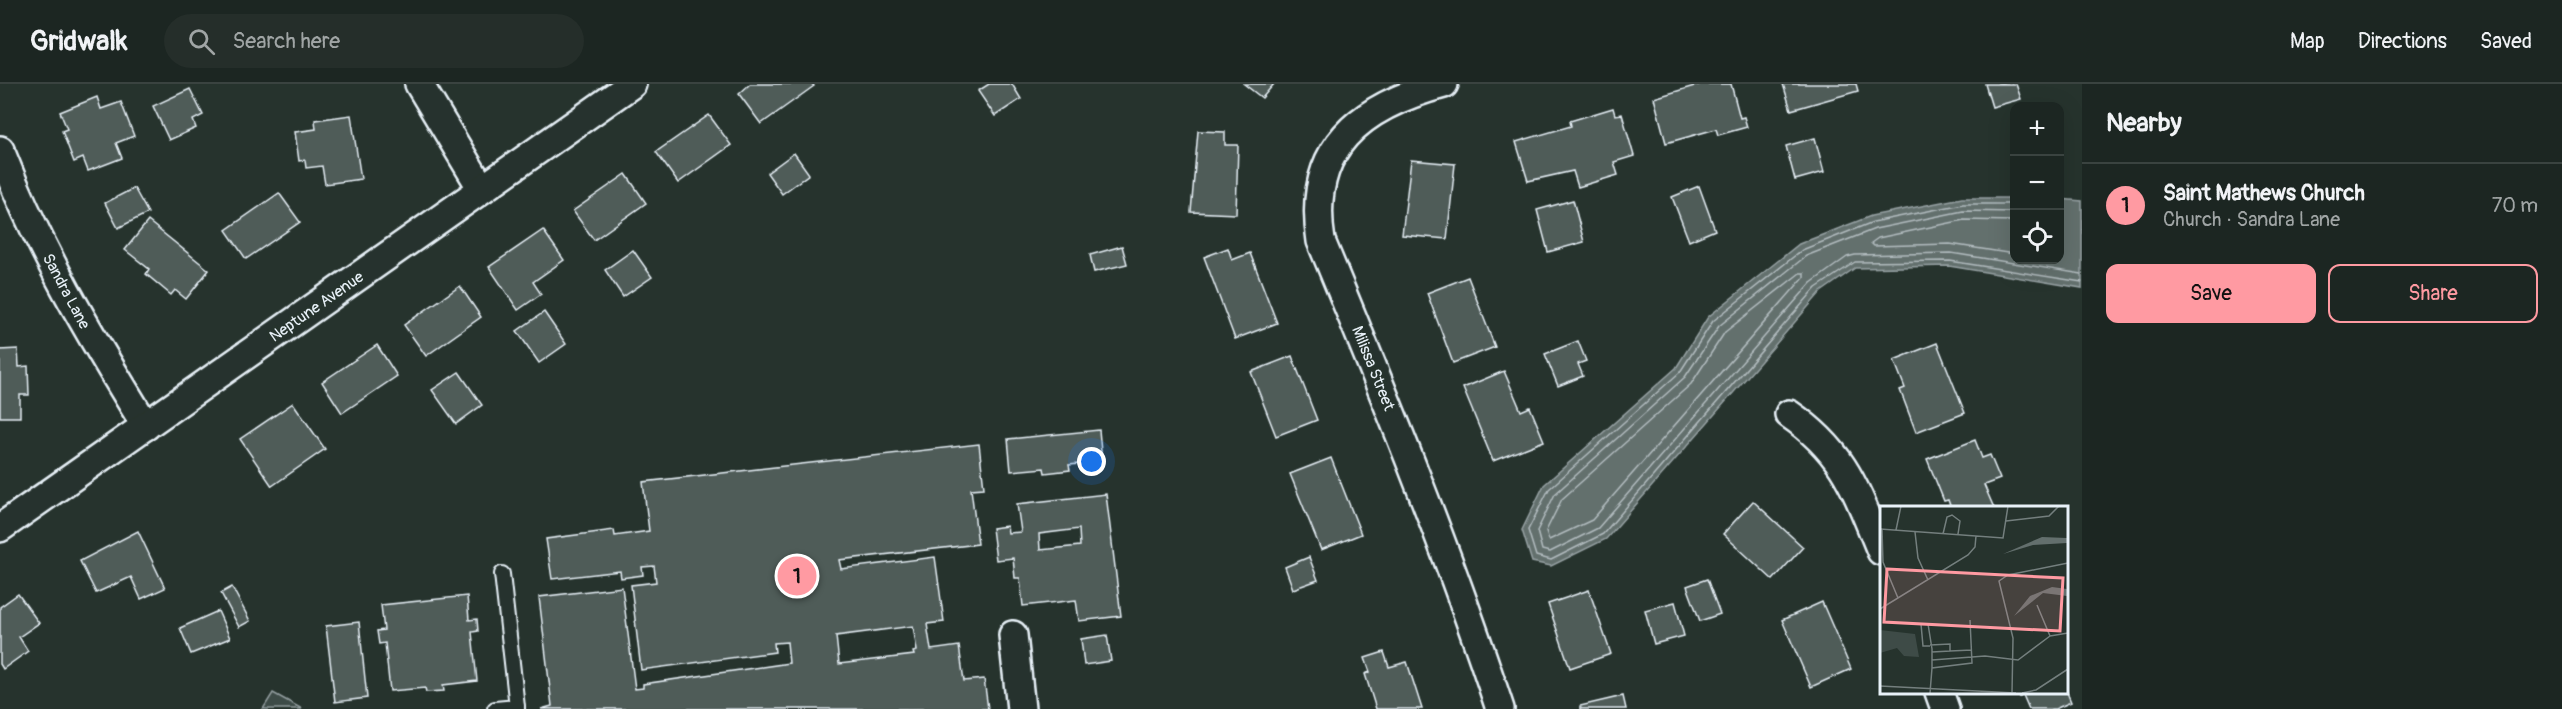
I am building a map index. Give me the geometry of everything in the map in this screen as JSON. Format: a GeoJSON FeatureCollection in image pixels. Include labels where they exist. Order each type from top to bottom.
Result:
{"type":"FeatureCollection","features":[{"type":"Feature","properties":{"kind":"street"},"geometry":{"type":"LineString","coordinates":[[419,84],[482,189]]}},
{"type":"Feature","properties":{"kind":"street","name":"Neptune Avenue"},"geometry":{"type":"LineString","coordinates":[[0,528],[632,84]]}},
{"type":"Feature","properties":{"kind":"street","name":"Milissa Street"},"geometry":{"type":"LineString","coordinates":[[1444,84],[1390,104],[1351,128],[1326,165],[1319,186],[1317,214],[1322,241],[1410,456],[1471,620],[1500,709]]}},
{"type":"Feature","properties":{"kind":"street","name":"Sandra Lane"},"geometry":{"type":"LineString","coordinates":[[0,150],[54,269],[92,340],[146,426]]}},
{"type":"Feature","properties":{"kind":"street"},"geometry":{"type":"LineString","coordinates":[[1790,414],[1812,429],[1831,448],[1850,475],[1880,549]]}},
{"type":"Feature","properties":{"kind":"street"},"geometry":{"type":"LineString","coordinates":[[1013,635],[1021,709]]}},
{"type":"Feature","properties":{"kind":"street"},"geometry":{"type":"LineString","coordinates":[[1939,694],[1945,709]]}},
{"type":"Feature","properties":{"kind":"lane"},"geometry":{"type":"LineString","coordinates":[[495,709],[517,708],[502,574]]}},
{"type":"Feature","properties":{"kind":"shaded area"},"geometry":{"type":"Polygon","coordinates":[[[273,693],[302,709],[263,709],[273,693]]]}},
{"type":"Feature","properties":{"kind":"water"},"geometry":{"type":"Polygon","coordinates":[[[1962,198],[2010,198],[2010,264],[2064,264],[2064,199],[2082,201],[2082,288],[1949,266],[1855,268],[1821,292],[1606,539],[1551,566],[1532,562],[1522,530],[1544,485],[1676,368],[1708,317],[1799,244],[1871,216],[1962,198]]]}},
{"type":"Feature","properties":{"kind":"building"},"geometry":{"type":"Polygon","coordinates":[[[750,84],[812,84],[814,86],[761,124],[739,94],[750,84]]]}},
{"type":"Feature","properties":{"kind":"building"},"geometry":{"type":"Polygon","coordinates":[[[989,84],[1012,84],[1021,99],[995,116],[978,91],[989,84]]]}},
{"type":"Feature","properties":{"kind":"building"},"geometry":{"type":"Polygon","coordinates":[[[1244,84],[1274,84],[1262,98],[1244,84]]]}},
{"type":"Feature","properties":{"kind":"building"},"geometry":{"type":"Polygon","coordinates":[[[1701,84],[1731,84],[1740,118],[1744,117],[1747,127],[1718,135],[1716,129],[1666,143],[1654,98],[1701,84]]]}},
{"type":"Feature","properties":{"kind":"building"},"geometry":{"type":"Polygon","coordinates":[[[1783,84],[1856,84],[1858,91],[1791,110],[1783,84]]]}},
{"type":"Feature","properties":{"kind":"building"},"geometry":{"type":"Polygon","coordinates":[[[1985,84],[2016,84],[2021,99],[1992,107],[1985,84]]]}},
{"type":"Feature","properties":{"kind":"building"},"geometry":{"type":"Polygon","coordinates":[[[190,89],[203,115],[193,120],[196,128],[169,140],[153,106],[190,89]]]}},
{"type":"Feature","properties":{"kind":"building"},"geometry":{"type":"Polygon","coordinates":[[[97,97],[101,109],[121,102],[134,136],[116,143],[122,158],[88,171],[83,158],[74,162],[62,131],[67,129],[60,112],[97,97]]]}},
{"type":"Feature","properties":{"kind":"building"},"geometry":{"type":"Polygon","coordinates":[[[1613,108],[1615,115],[1622,114],[1634,156],[1614,162],[1618,175],[1578,187],[1573,171],[1528,181],[1516,142],[1571,126],[1570,121],[1613,108]]]}},
{"type":"Feature","properties":{"kind":"building"},"geometry":{"type":"Polygon","coordinates":[[[351,115],[361,179],[325,184],[322,166],[306,168],[305,160],[299,161],[295,132],[316,129],[315,120],[351,115]]]}},
{"type":"Feature","properties":{"kind":"building"},"geometry":{"type":"Polygon","coordinates":[[[709,115],[731,145],[678,183],[656,152],[709,115]]]}},
{"type":"Feature","properties":{"kind":"building"},"geometry":{"type":"Polygon","coordinates":[[[1198,131],[1225,132],[1225,145],[1238,145],[1236,214],[1191,212],[1198,131]]]}},
{"type":"Feature","properties":{"kind":"building"},"geometry":{"type":"Polygon","coordinates":[[[1815,138],[1824,172],[1795,180],[1786,146],[1815,138]]]}},
{"type":"Feature","properties":{"kind":"building"},"geometry":{"type":"Polygon","coordinates":[[[794,153],[809,174],[782,194],[767,173],[794,153]]]}},
{"type":"Feature","properties":{"kind":"building"},"geometry":{"type":"Polygon","coordinates":[[[1411,160],[1455,164],[1447,239],[1402,235],[1411,160]]]}},
{"type":"Feature","properties":{"kind":"building"},"geometry":{"type":"Polygon","coordinates":[[[626,174],[646,203],[594,240],[573,211],[626,174]]]}},
{"type":"Feature","properties":{"kind":"building"},"geometry":{"type":"Polygon","coordinates":[[[1699,186],[1715,230],[1689,241],[1672,197],[1699,186]]]}},
{"type":"Feature","properties":{"kind":"building"},"geometry":{"type":"Polygon","coordinates":[[[134,188],[148,213],[118,228],[105,203],[134,188]]]}},
{"type":"Feature","properties":{"kind":"building"},"geometry":{"type":"Polygon","coordinates":[[[279,193],[300,222],[246,259],[226,230],[279,193]]]}},
{"type":"Feature","properties":{"kind":"building"},"geometry":{"type":"Polygon","coordinates":[[[1573,200],[1584,242],[1548,252],[1537,210],[1573,200]]]}},
{"type":"Feature","properties":{"kind":"building"},"geometry":{"type":"Polygon","coordinates":[[[148,221],[209,270],[186,299],[175,290],[171,295],[146,274],[149,269],[125,250],[148,221]]]}},
{"type":"Feature","properties":{"kind":"building"},"geometry":{"type":"Polygon","coordinates":[[[543,230],[564,260],[533,282],[541,294],[518,310],[489,267],[543,230]]]}},
{"type":"Feature","properties":{"kind":"building"},"geometry":{"type":"Polygon","coordinates":[[[1122,246],[1127,264],[1094,272],[1090,255],[1122,246]]]}},
{"type":"Feature","properties":{"kind":"building"},"geometry":{"type":"Polygon","coordinates":[[[1228,248],[1232,260],[1250,253],[1277,323],[1235,339],[1204,257],[1228,248]]]}},
{"type":"Feature","properties":{"kind":"building"},"geometry":{"type":"Polygon","coordinates":[[[633,250],[652,277],[623,297],[605,270],[633,250]]]}},
{"type":"Feature","properties":{"kind":"building"},"geometry":{"type":"Polygon","coordinates":[[[1468,277],[1495,347],[1453,363],[1427,293],[1468,277]]]}},
{"type":"Feature","properties":{"kind":"building"},"geometry":{"type":"Polygon","coordinates":[[[460,286],[481,317],[426,356],[404,325],[460,286]]]}},
{"type":"Feature","properties":{"kind":"building"},"geometry":{"type":"Polygon","coordinates":[[[544,312],[566,344],[539,363],[517,331],[544,312]]]}},
{"type":"Feature","properties":{"kind":"building"},"geometry":{"type":"Polygon","coordinates":[[[1578,341],[1586,361],[1578,364],[1583,376],[1558,386],[1545,354],[1578,341]]]}},
{"type":"Feature","properties":{"kind":"building"},"geometry":{"type":"Polygon","coordinates":[[[1937,343],[1965,413],[1916,432],[1900,390],[1905,388],[1894,360],[1937,343]]]}},
{"type":"Feature","properties":{"kind":"building"},"geometry":{"type":"Polygon","coordinates":[[[377,345],[397,376],[342,413],[322,382],[377,345]]]}},
{"type":"Feature","properties":{"kind":"building"},"geometry":{"type":"Polygon","coordinates":[[[18,349],[19,367],[28,366],[29,395],[20,395],[20,417],[0,417],[0,350],[18,349]]]}},
{"type":"Feature","properties":{"kind":"building"},"geometry":{"type":"Polygon","coordinates":[[[1292,356],[1317,420],[1276,436],[1251,372],[1292,356]]]}},
{"type":"Feature","properties":{"kind":"building"},"geometry":{"type":"Polygon","coordinates":[[[1504,371],[1521,411],[1530,407],[1544,441],[1493,461],[1463,388],[1504,371]]]}},
{"type":"Feature","properties":{"kind":"building"},"geometry":{"type":"Polygon","coordinates":[[[459,372],[482,405],[456,424],[432,390],[459,372]]]}},
{"type":"Feature","properties":{"kind":"building"},"geometry":{"type":"Polygon","coordinates":[[[293,403],[325,449],[272,486],[240,439],[293,403]]]}},
{"type":"Feature","properties":{"kind":"building"},"geometry":{"type":"Polygon","coordinates":[[[1099,430],[1102,462],[1069,465],[1070,470],[1045,473],[1044,468],[1011,471],[1008,439],[1099,430]]]}},
{"type":"Feature","properties":{"kind":"building"},"geometry":{"type":"Polygon","coordinates":[[[1975,440],[1982,458],[1990,455],[2000,479],[1984,485],[1993,506],[1950,506],[1948,500],[1944,501],[1927,459],[1975,440]]]}},
{"type":"Feature","properties":{"kind":"building"},"geometry":{"type":"Polygon","coordinates":[[[979,444],[984,488],[971,489],[978,544],[839,560],[841,569],[935,557],[944,622],[927,624],[931,650],[959,646],[964,681],[984,679],[988,709],[541,709],[552,706],[539,597],[622,587],[635,689],[643,688],[643,684],[789,663],[787,642],[774,643],[775,652],[641,670],[631,585],[656,582],[654,566],[642,567],[643,575],[621,578],[620,571],[552,579],[546,539],[614,530],[615,536],[649,531],[643,482],[979,444]],[[913,626],[836,636],[839,664],[914,655],[913,652],[917,651],[913,626]]]}},
{"type":"Feature","properties":{"kind":"building"},"geometry":{"type":"Polygon","coordinates":[[[1331,458],[1361,534],[1321,550],[1290,474],[1331,458]]]}},
{"type":"Feature","properties":{"kind":"building"},"geometry":{"type":"Polygon","coordinates":[[[1106,494],[1121,616],[1079,621],[1076,600],[1023,606],[1020,578],[1015,578],[1013,558],[996,560],[992,528],[1007,526],[1008,533],[1021,532],[1017,504],[1106,494]],[[1079,529],[1039,534],[1040,550],[1080,546],[1079,529]]]}},
{"type":"Feature","properties":{"kind":"building"},"geometry":{"type":"Polygon","coordinates":[[[1753,501],[1803,547],[1773,580],[1723,534],[1753,501]]]}},
{"type":"Feature","properties":{"kind":"building"},"geometry":{"type":"Polygon","coordinates":[[[138,531],[165,588],[141,599],[131,577],[96,593],[80,561],[138,531]]]}},
{"type":"Feature","properties":{"kind":"building"},"geometry":{"type":"Polygon","coordinates":[[[1309,557],[1318,580],[1293,589],[1285,567],[1309,557]]]}},
{"type":"Feature","properties":{"kind":"building"},"geometry":{"type":"Polygon","coordinates":[[[1707,579],[1720,614],[1700,621],[1687,586],[1707,579]]]}},
{"type":"Feature","properties":{"kind":"building"},"geometry":{"type":"Polygon","coordinates":[[[232,587],[250,621],[239,627],[221,593],[232,587]]]}},
{"type":"Feature","properties":{"kind":"building"},"geometry":{"type":"Polygon","coordinates":[[[1589,590],[1611,654],[1570,668],[1548,604],[1589,590]]]}},
{"type":"Feature","properties":{"kind":"building"},"geometry":{"type":"Polygon","coordinates":[[[18,594],[39,623],[19,637],[28,651],[3,669],[0,664],[0,607],[18,594]]]}},
{"type":"Feature","properties":{"kind":"building"},"geometry":{"type":"Polygon","coordinates":[[[467,596],[469,620],[477,619],[478,631],[472,632],[477,681],[443,685],[444,691],[426,692],[425,688],[390,691],[385,643],[379,644],[377,631],[384,630],[381,605],[467,596]]]}},
{"type":"Feature","properties":{"kind":"building"},"geometry":{"type":"Polygon","coordinates":[[[1675,602],[1684,636],[1654,644],[1645,610],[1675,602]]]}},
{"type":"Feature","properties":{"kind":"building"},"geometry":{"type":"Polygon","coordinates":[[[1822,602],[1851,669],[1811,687],[1782,620],[1822,602]]]}},
{"type":"Feature","properties":{"kind":"building"},"geometry":{"type":"Polygon","coordinates":[[[218,611],[230,638],[191,654],[180,628],[218,611]]]}},
{"type":"Feature","properties":{"kind":"building"},"geometry":{"type":"Polygon","coordinates":[[[359,622],[367,698],[335,702],[326,626],[359,622]]]}},
{"type":"Feature","properties":{"kind":"building"},"geometry":{"type":"Polygon","coordinates":[[[1107,635],[1111,661],[1084,665],[1081,639],[1107,635]]]}},
{"type":"Feature","properties":{"kind":"building"},"geometry":{"type":"Polygon","coordinates":[[[1384,652],[1389,667],[1407,662],[1422,709],[1376,709],[1365,674],[1370,672],[1365,658],[1384,652]]]}},
{"type":"Feature","properties":{"kind":"building"},"geometry":{"type":"Polygon","coordinates":[[[2067,692],[2071,702],[2055,709],[2029,709],[2023,695],[2020,697],[2019,694],[2067,692]]]}},
{"type":"Feature","properties":{"kind":"building"},"geometry":{"type":"Polygon","coordinates":[[[1623,696],[1626,709],[1580,709],[1580,706],[1623,696]]]}},
{"type":"Feature","properties":{"kind":"place","name":"Saint Mathews Church"},"geometry":{"type":"Point","coordinates":[797,576]}}]}
